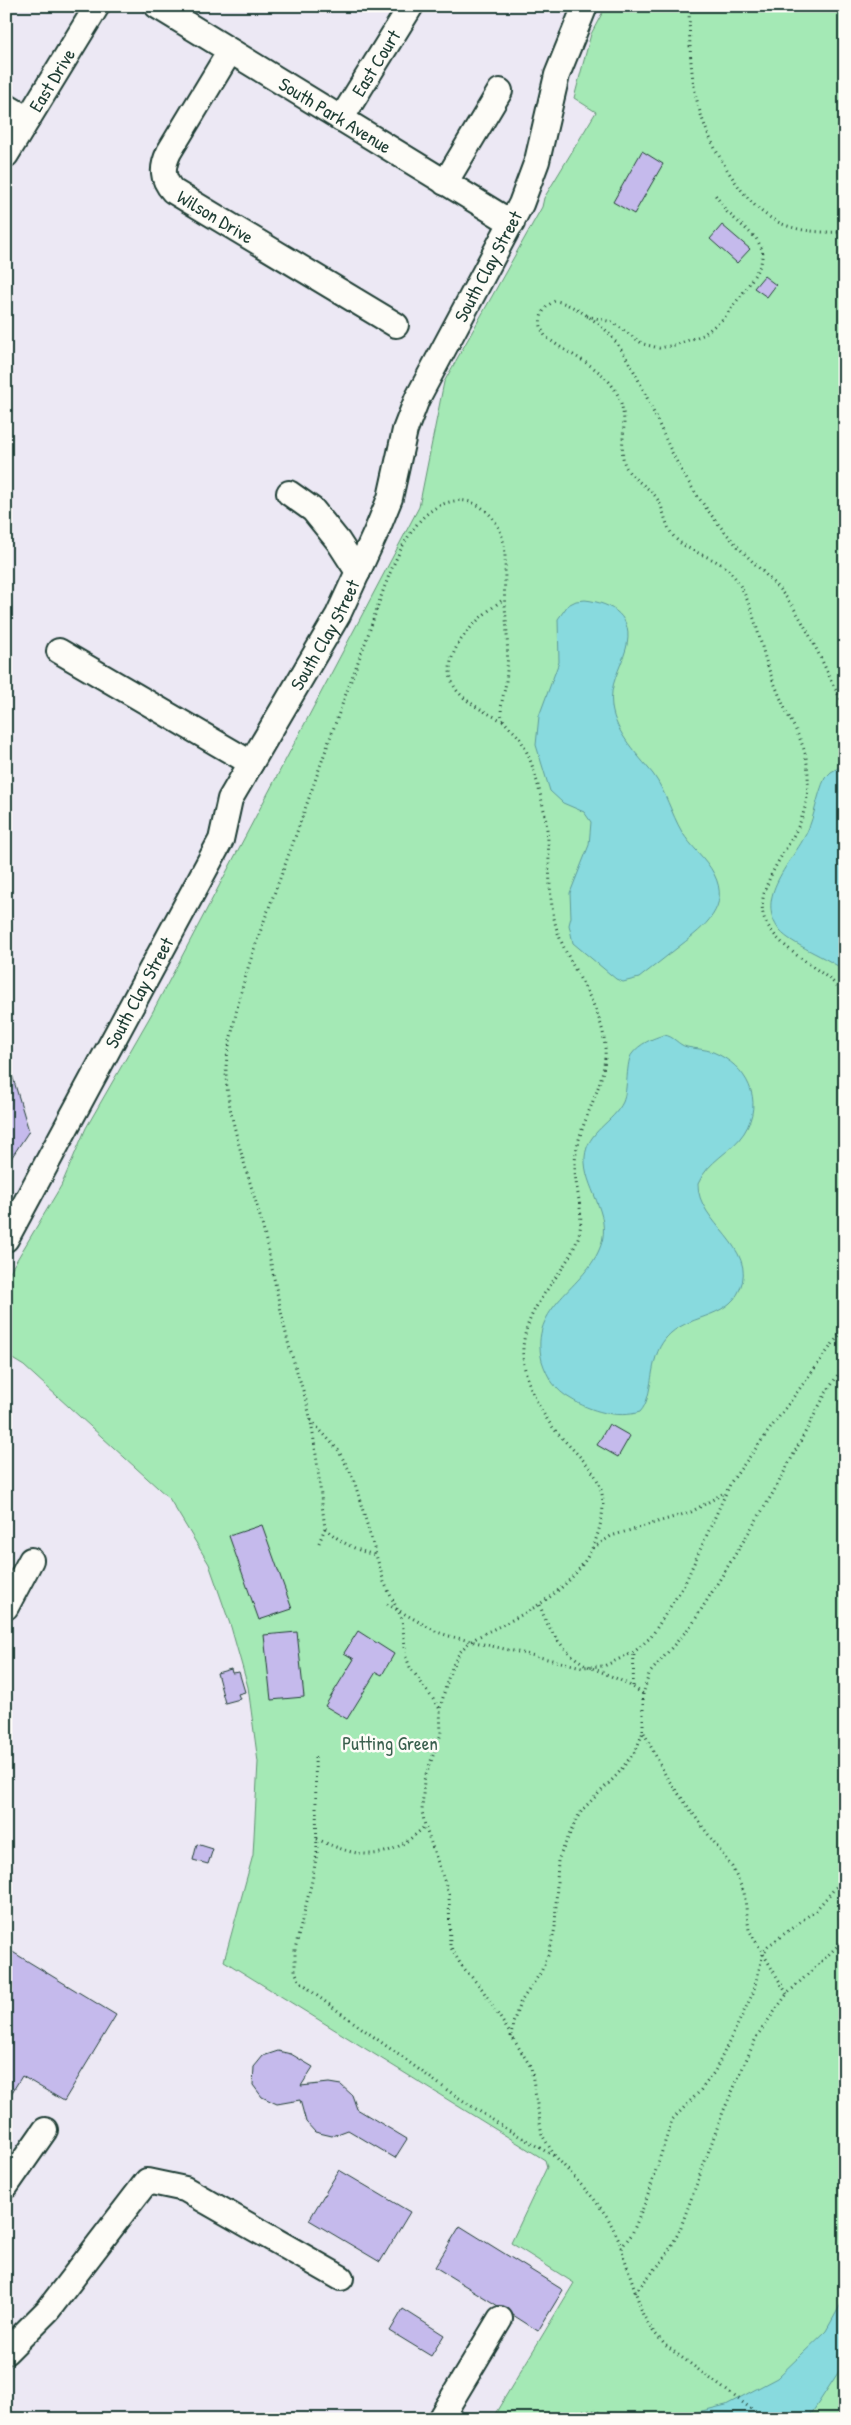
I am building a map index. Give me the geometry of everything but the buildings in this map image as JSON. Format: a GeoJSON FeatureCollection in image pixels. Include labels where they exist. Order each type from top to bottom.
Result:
{"type":"FeatureCollection","features":[{"type":"Feature","properties":{"kind":"street","name":"East Drive"},"geometry":{"type":"LineString","coordinates":[[6,155],[97,6]]}},
{"type":"Feature","properties":{"kind":"street","name":"South Park Avenue"},"geometry":{"type":"LineString","coordinates":[[157,6],[512,223]]}},
{"type":"Feature","properties":{"kind":"street","name":"East Court"},"geometry":{"type":"LineString","coordinates":[[341,119],[411,6]]}},
{"type":"Feature","properties":{"kind":"street","name":"South Clay Street"},"geometry":{"type":"LineString","coordinates":[[6,1239],[221,840],[230,799],[338,615],[390,498],[405,430],[417,399],[512,223],[537,161],[556,75],[585,6]]}},
{"type":"Feature","properties":{"kind":"street","name":"Wilson Drive"},"geometry":{"type":"LineString","coordinates":[[230,50],[163,164],[166,183],[174,191],[396,324]]}},
{"type":"Feature","properties":{"kind":"street"},"geometry":{"type":"LineString","coordinates":[[445,183],[500,91]]}},
{"type":"Feature","properties":{"kind":"street"},"geometry":{"type":"LineString","coordinates":[[6,106],[28,119]]}},
{"type":"Feature","properties":{"kind":"street"},"geometry":{"type":"LineString","coordinates":[[289,493],[313,510],[338,541],[358,572]]}},
{"type":"Feature","properties":{"kind":"street"},"geometry":{"type":"LineString","coordinates":[[58,651],[251,763]]}},
{"type":"Feature","properties":{"kind":"street"},"geometry":{"type":"LineString","coordinates":[[6,1608],[31,1560]]}},
{"type":"Feature","properties":{"kind":"street"},"geometry":{"type":"LineString","coordinates":[[6,2186],[45,2130]]}},
{"type":"Feature","properties":{"kind":"street"},"geometry":{"type":"LineString","coordinates":[[6,2352],[48,2310],[147,2181],[185,2189],[341,2278]]}},
{"type":"Feature","properties":{"kind":"street"},"geometry":{"type":"LineString","coordinates":[[440,2419],[500,2319]]}},
{"type":"Feature","properties":{"kind":"path"},"geometry":{"type":"LineString","coordinates":[[689,6],[690,64],[698,112],[713,147],[743,194],[760,211],[780,224],[807,231],[845,232]]}},
{"type":"Feature","properties":{"kind":"path"},"geometry":{"type":"LineString","coordinates":[[585,315],[612,322],[643,344],[659,348],[675,345],[702,335],[724,318],[748,286],[761,264],[763,251],[756,238],[727,212],[714,193]]}},
{"type":"Feature","properties":{"kind":"path"},"geometry":{"type":"LineString","coordinates":[[845,708],[812,640],[792,606],[704,507],[659,428],[633,372],[617,344],[604,327],[568,304],[555,300],[544,309],[541,316],[542,331],[553,342],[600,371],[617,391],[622,407],[624,460],[627,469],[660,503],[665,524],[677,540],[726,568],[734,576],[746,601],[767,665],[805,754],[807,772],[806,802],[792,842],[767,884],[764,893],[763,912],[766,923],[780,941],[826,975],[845,994]]}},
{"type":"Feature","properties":{"kind":"path"},"geometry":{"type":"LineString","coordinates":[[319,1543],[325,1528],[310,1419],[290,1346],[230,1100],[226,1069],[237,1010],[256,940],[294,840],[339,710],[396,561],[415,526],[436,507],[459,499],[470,501],[489,513],[500,530],[505,548],[504,599],[508,637],[506,681],[501,714],[504,721],[520,741],[540,795],[546,822],[552,904],[556,924],[566,953],[594,1010],[605,1044],[599,1085],[577,1146],[574,1160],[581,1227],[571,1252],[534,1310],[526,1329],[523,1348],[526,1377],[532,1390],[554,1430],[586,1460],[600,1486],[603,1513],[593,1548],[576,1574],[540,1605],[470,1642],[455,1660],[440,1709],[441,1734],[424,1780],[422,1811],[425,1826],[449,1894],[450,1946],[461,1965],[482,1989],[530,2067],[534,2077],[538,2123],[545,2141],[555,2156],[594,2199],[608,2218],[621,2248],[634,2293],[643,2315],[653,2331],[680,2356],[765,2419]]}},
{"type":"Feature","properties":{"kind":"path"},"geometry":{"type":"LineString","coordinates":[[504,599],[482,614],[466,633],[454,653],[451,671],[453,684],[464,698],[504,721]]}},
{"type":"Feature","properties":{"kind":"path"},"geometry":{"type":"LineString","coordinates":[[388,1604],[437,1632],[470,1642],[591,1667],[615,1661],[634,1652],[651,1636],[671,1608],[698,1557],[725,1493],[738,1470],[845,1327]]}},
{"type":"Feature","properties":{"kind":"path"},"geometry":{"type":"LineString","coordinates":[[511,2037],[513,2023],[520,2003],[541,1972],[549,1953],[554,1928],[557,1869],[561,1852],[582,1809],[618,1775],[636,1750],[643,1732],[643,1694],[653,1668],[693,1622],[790,1464],[826,1393],[845,1364]]}},
{"type":"Feature","properties":{"kind":"path"},"geometry":{"type":"LineString","coordinates":[[310,1419],[326,1436],[347,1465],[358,1492],[384,1582],[402,1619],[406,1658],[410,1667],[440,1709]]}},
{"type":"Feature","properties":{"kind":"path"},"geometry":{"type":"LineString","coordinates":[[593,1548],[611,1536],[691,1512],[725,1493]]}},
{"type":"Feature","properties":{"kind":"path"},"geometry":{"type":"LineString","coordinates":[[325,1528],[335,1538],[354,1549],[375,1555]]}},
{"type":"Feature","properties":{"kind":"path"},"geometry":{"type":"LineString","coordinates":[[540,1605],[549,1629],[566,1650],[591,1667],[633,1686],[643,1694]]}},
{"type":"Feature","properties":{"kind":"path"},"geometry":{"type":"LineString","coordinates":[[633,1686],[634,1652]]}},
{"type":"Feature","properties":{"kind":"path"},"geometry":{"type":"LineString","coordinates":[[643,1732],[667,1778],[732,1867],[744,1892],[749,1930],[787,1994]]}},
{"type":"Feature","properties":{"kind":"path"},"geometry":{"type":"LineString","coordinates":[[315,1757],[317,1839],[312,1881],[294,1949],[293,1960],[299,1980],[337,2011],[450,2092],[505,2128],[555,2156]]}},
{"type":"Feature","properties":{"kind":"path"},"geometry":{"type":"LineString","coordinates":[[317,1839],[348,1850],[373,1855],[382,1854],[406,1843],[425,1826]]}},
{"type":"Feature","properties":{"kind":"path"},"geometry":{"type":"LineString","coordinates":[[621,2248],[632,2234],[646,2201],[672,2120],[700,2091],[715,2070],[753,1993],[763,1954],[773,1940],[816,1910],[845,1877]]}},
{"type":"Feature","properties":{"kind":"path"},"geometry":{"type":"LineString","coordinates":[[634,2293],[654,2272],[672,2248],[689,2209],[735,2081],[761,2030],[787,1994],[845,1938]]}},
{"type":"Feature","properties":{"kind":"path"},"geometry":{"type":"LineString","coordinates":[[565,2419],[581,2411],[593,2411],[611,2419]]}},
{"type":"Feature","properties":{"kind":"green space","name":"Putting Green"},"geometry":{"type":"Polygon","coordinates":[[[606,6],[845,6],[845,2419],[492,2419],[574,2283],[511,2243],[547,2167],[545,2160],[224,1961],[253,1855],[258,1762],[248,1687],[231,1627],[209,1564],[169,1498],[24,1366],[6,1355],[6,1278],[61,1186],[86,1128],[151,1015],[419,507],[444,382],[542,207],[544,198],[596,112],[574,98],[591,34],[606,6]]]}},
{"type":"Feature","properties":{"kind":"water"},"geometry":{"type":"Polygon","coordinates":[[[585,600],[604,604],[612,608],[624,620],[628,638],[612,691],[611,699],[614,717],[628,743],[658,781],[682,832],[711,868],[718,886],[719,896],[717,906],[712,915],[698,931],[639,978],[623,982],[616,979],[573,943],[569,925],[571,917],[570,893],[589,845],[591,822],[584,812],[563,803],[550,791],[536,745],[539,716],[559,662],[558,619],[568,605],[576,601],[585,600]]]}},
{"type":"Feature","properties":{"kind":"water"},"geometry":{"type":"Polygon","coordinates":[[[845,764],[845,971],[801,946],[780,931],[773,918],[771,905],[778,880],[807,832],[825,778],[845,764]]]}},
{"type":"Feature","properties":{"kind":"water"},"geometry":{"type":"Polygon","coordinates":[[[664,1035],[671,1037],[684,1046],[710,1051],[725,1058],[743,1075],[749,1085],[753,1108],[750,1121],[744,1133],[708,1169],[698,1184],[700,1198],[707,1211],[741,1260],[743,1274],[740,1289],[734,1299],[726,1306],[674,1330],[666,1338],[656,1357],[648,1397],[640,1412],[623,1415],[604,1413],[587,1407],[561,1392],[549,1378],[544,1367],[540,1342],[543,1325],[551,1311],[594,1260],[601,1245],[603,1222],[586,1168],[585,1157],[590,1140],[613,1116],[623,1102],[632,1054],[646,1042],[664,1035]]]}},
{"type":"Feature","properties":{"kind":"water"},"geometry":{"type":"Polygon","coordinates":[[[845,2297],[845,2362],[808,2419],[691,2419],[694,2413],[726,2405],[777,2378],[826,2331],[845,2297]]]}}]}
